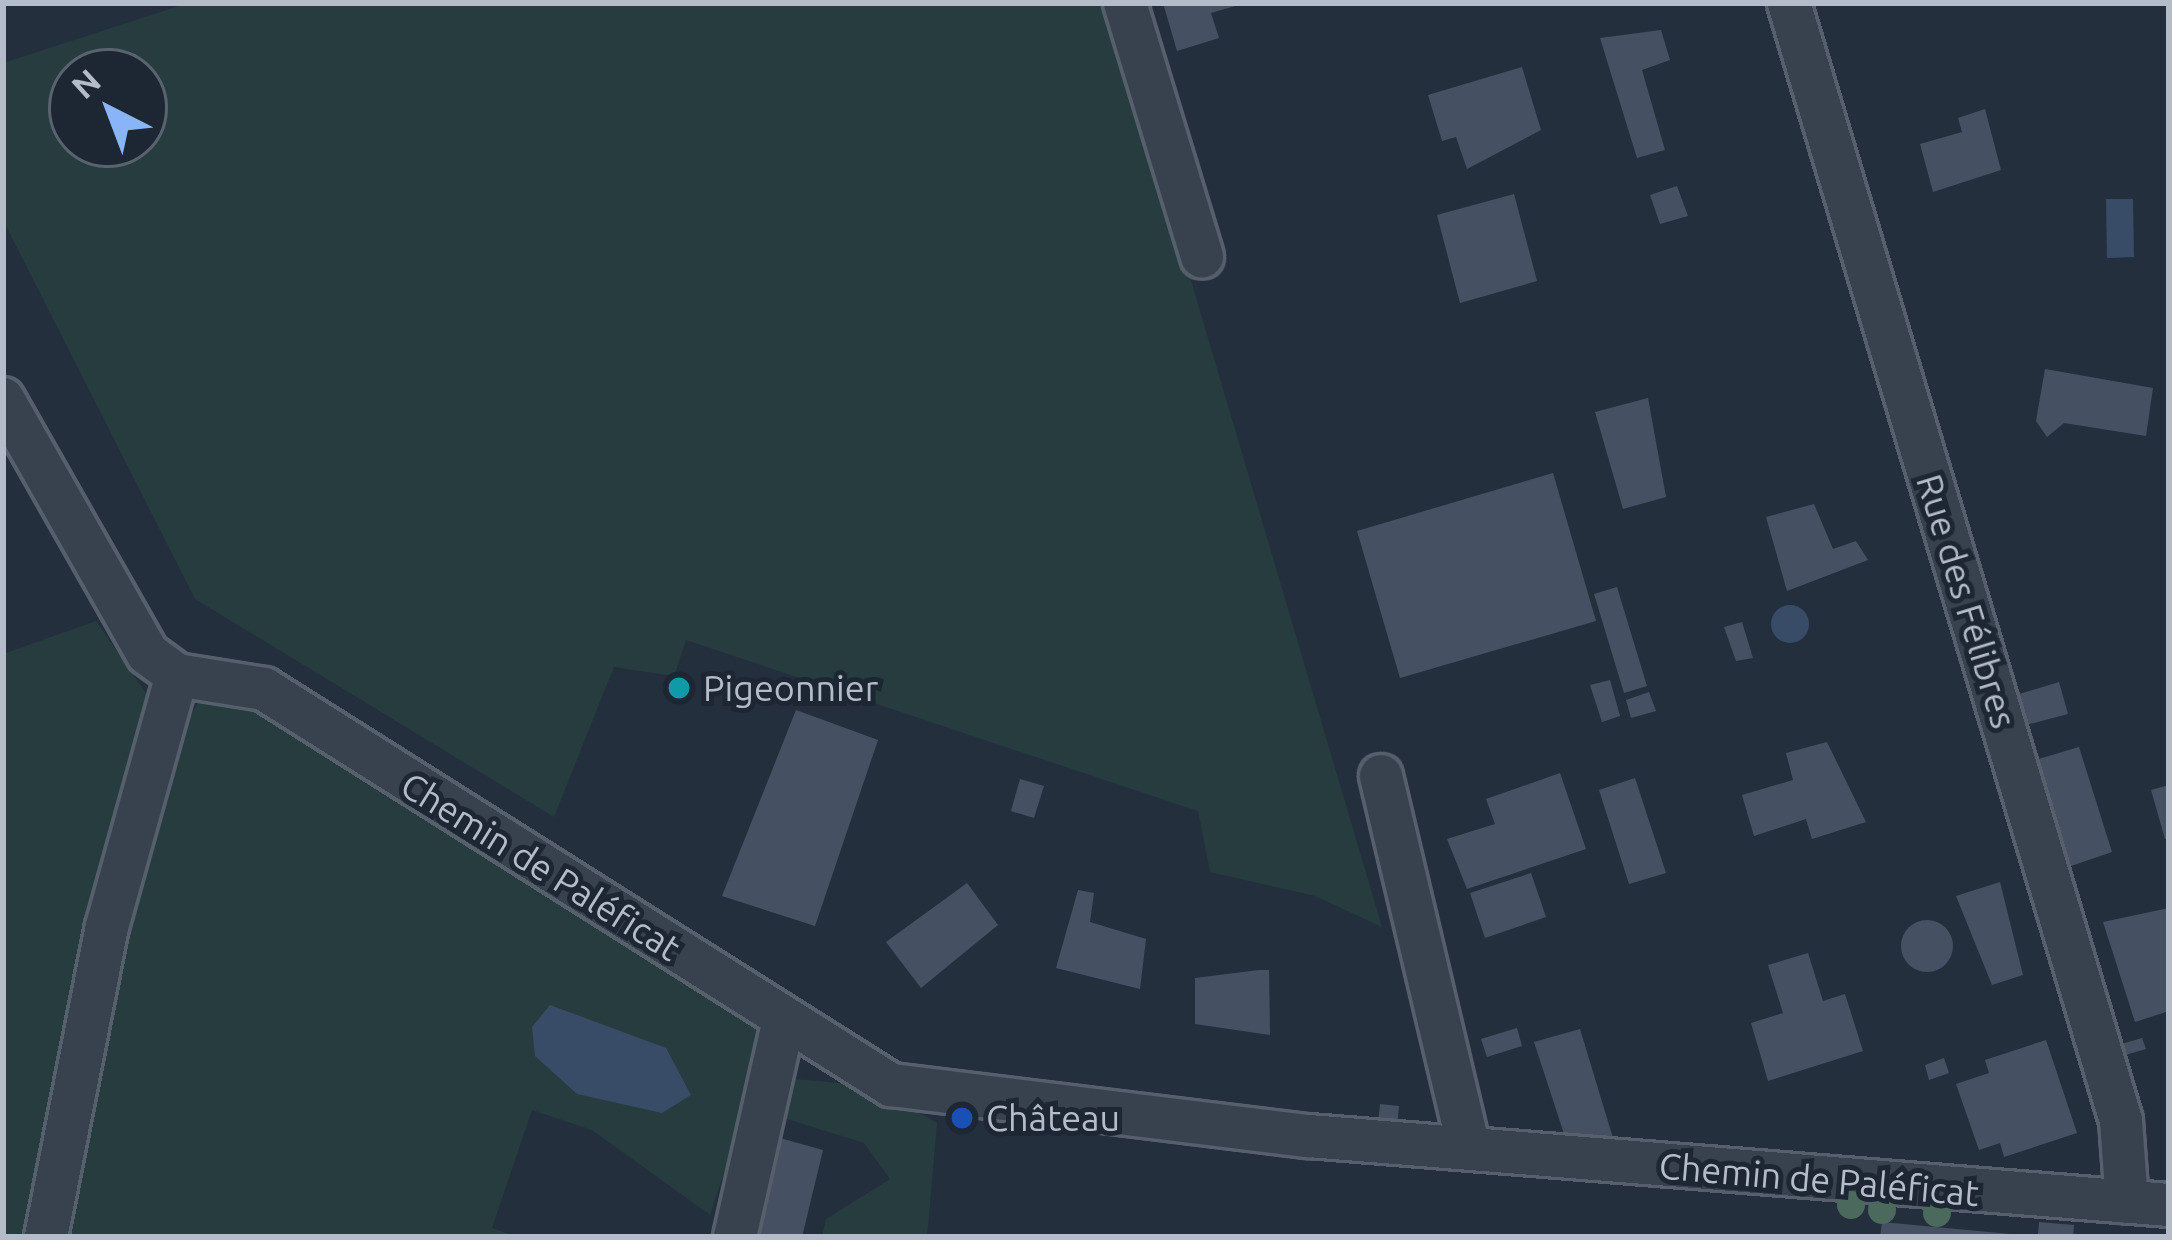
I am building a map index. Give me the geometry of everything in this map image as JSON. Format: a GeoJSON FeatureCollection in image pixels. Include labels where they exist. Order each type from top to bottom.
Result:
{"type":"FeatureCollection","features":[{"type":"Feature","properties":{"kind":"street"},"geometry":{"type":"LineString","coordinates":[[1125,3],[1202,257]]}},
{"type":"Feature","properties":{"kind":"street","name":"Rue des Félibres"},"geometry":{"type":"LineString","coordinates":[[1790,3],[2121,1121],[2128,1211]]}},
{"type":"Feature","properties":{"kind":"street"},"geometry":{"type":"LineString","coordinates":[[3,398],[148,654],[177,675],[107,927],[46,1237]]}},
{"type":"Feature","properties":{"kind":"street","name":"Chemin de Paléficat"},"geometry":{"type":"LineString","coordinates":[[177,675],[264,689],[891,1085],[971,1101],[2128,1211]]}},
{"type":"Feature","properties":{"kind":"street"},"geometry":{"type":"LineString","coordinates":[[1381,776],[1469,1147]]}},
{"type":"Feature","properties":{"kind":"street"},"geometry":{"type":"LineString","coordinates":[[735,1237],[784,1019]]}},
{"type":"Feature","properties":{"kind":"green space"},"geometry":{"type":"Polygon","coordinates":[[[188,3],[1109,3],[1382,927],[1315,896],[1210,872],[1198,811],[686,640],[674,676],[614,667],[554,817],[195,599],[3,220],[3,63],[48,48],[48,168],[168,168],[168,48],[49,48],[188,3]]]}},
{"type":"Feature","properties":{"kind":"green space"},"geometry":{"type":"Polygon","coordinates":[[[96,621],[150,699],[25,1237],[3,1237],[3,654],[96,621]]]}},
{"type":"Feature","properties":{"kind":"green space"},"geometry":{"type":"Polygon","coordinates":[[[240,697],[772,1027],[710,1215],[592,1130],[532,1110],[492,1228],[518,1237],[55,1237],[166,761],[200,699],[240,697]]]}},
{"type":"Feature","properties":{"kind":"green space"},"geometry":{"type":"Polygon","coordinates":[[[783,1078],[872,1086],[937,1123],[927,1237],[822,1237],[826,1219],[890,1179],[864,1143],[774,1115],[783,1078]]]}},
{"type":"Feature","properties":{"kind":"water"},"geometry":{"type":"Polygon","coordinates":[[[2106,199],[2133,199],[2134,257],[2107,258],[2106,199]]]}},
{"type":"Feature","properties":{"kind":"water"},"geometry":{"type":"Polygon","coordinates":[[[1790,605],[1804,610],[1809,624],[1804,638],[1790,643],[1776,638],[1771,624],[1776,610],[1790,605]]]}},
{"type":"Feature","properties":{"kind":"water"},"geometry":{"type":"Polygon","coordinates":[[[550,1005],[666,1048],[691,1095],[662,1113],[577,1094],[535,1056],[532,1027],[550,1005]]]}},
{"type":"Feature","properties":{"kind":"building"},"geometry":{"type":"Polygon","coordinates":[[[1163,3],[1242,4],[1211,13],[1219,38],[1177,51],[1163,3]]]}},
{"type":"Feature","properties":{"kind":"building"},"geometry":{"type":"Polygon","coordinates":[[[1661,30],[1670,60],[1642,70],[1665,150],[1637,158],[1600,38],[1661,30]]]}},
{"type":"Feature","properties":{"kind":"building"},"geometry":{"type":"Polygon","coordinates":[[[1522,67],[1541,130],[1467,169],[1456,137],[1442,141],[1428,95],[1522,67]]]}},
{"type":"Feature","properties":{"kind":"building"},"geometry":{"type":"Polygon","coordinates":[[[1985,109],[2001,170],[1933,192],[1920,144],[1962,132],[1958,118],[1985,109]]]}},
{"type":"Feature","properties":{"kind":"building"},"geometry":{"type":"Polygon","coordinates":[[[1677,186],[1688,216],[1660,224],[1650,195],[1677,186]]]}},
{"type":"Feature","properties":{"kind":"building"},"geometry":{"type":"Polygon","coordinates":[[[1514,194],[1537,281],[1460,303],[1437,215],[1514,194]]]}},
{"type":"Feature","properties":{"kind":"building"},"geometry":{"type":"Polygon","coordinates":[[[2045,369],[2153,388],[2146,436],[2064,423],[2047,437],[2036,421],[2045,369]]]}},
{"type":"Feature","properties":{"kind":"building"},"geometry":{"type":"Polygon","coordinates":[[[1648,398],[1666,497],[1623,509],[1595,412],[1648,398]]]}},
{"type":"Feature","properties":{"kind":"building"},"geometry":{"type":"Polygon","coordinates":[[[1553,473],[1596,621],[1400,678],[1357,531],[1553,473]]]}},
{"type":"Feature","properties":{"kind":"building"},"geometry":{"type":"Polygon","coordinates":[[[1814,504],[1833,549],[1856,541],[1868,560],[1787,591],[1766,517],[1814,504]]]}},
{"type":"Feature","properties":{"kind":"building"},"geometry":{"type":"Polygon","coordinates":[[[1617,587],[1647,686],[1624,693],[1594,594],[1617,587]]]}},
{"type":"Feature","properties":{"kind":"building"},"geometry":{"type":"Polygon","coordinates":[[[1742,622],[1753,658],[1736,661],[1724,627],[1742,622]]]}},
{"type":"Feature","properties":{"kind":"building","name":"Pigeonnier"},"geometry":{"type":"Polygon","coordinates":[[[674,676],[692,683],[684,701],[667,693],[674,676]]]}},
{"type":"Feature","properties":{"kind":"building"},"geometry":{"type":"Polygon","coordinates":[[[1610,680],[1620,716],[1602,722],[1590,685],[1610,680]]]}},
{"type":"Feature","properties":{"kind":"building"},"geometry":{"type":"Polygon","coordinates":[[[2059,682],[2068,714],[2022,726],[2013,696],[2059,682]]]}},
{"type":"Feature","properties":{"kind":"building"},"geometry":{"type":"Polygon","coordinates":[[[1649,692],[1656,711],[1631,718],[1626,700],[1649,692]]]}},
{"type":"Feature","properties":{"kind":"building"},"geometry":{"type":"Polygon","coordinates":[[[796,710],[878,740],[815,926],[722,896],[796,710]]]}},
{"type":"Feature","properties":{"kind":"building"},"geometry":{"type":"Polygon","coordinates":[[[1827,742],[1866,822],[1812,839],[1806,819],[1754,836],[1742,795],[1793,780],[1786,753],[1827,742]]]}},
{"type":"Feature","properties":{"kind":"building"},"geometry":{"type":"Polygon","coordinates":[[[2079,747],[2112,852],[2065,868],[2032,761],[2079,747]]]}},
{"type":"Feature","properties":{"kind":"building"},"geometry":{"type":"Polygon","coordinates":[[[1560,773],[1586,849],[1467,889],[1447,839],[1495,824],[1486,799],[1560,773]]]}},
{"type":"Feature","properties":{"kind":"building"},"geometry":{"type":"Polygon","coordinates":[[[1635,778],[1666,873],[1629,884],[1599,790],[1635,778]]]}},
{"type":"Feature","properties":{"kind":"building"},"geometry":{"type":"Polygon","coordinates":[[[1020,779],[1044,786],[1034,818],[1011,811],[1020,779]]]}},
{"type":"Feature","properties":{"kind":"building"},"geometry":{"type":"Polygon","coordinates":[[[2169,785],[2169,838],[2165,839],[2151,790],[2169,785]]]}},
{"type":"Feature","properties":{"kind":"building"},"geometry":{"type":"Polygon","coordinates":[[[1531,873],[1546,917],[1485,938],[1470,893],[1531,873]]]}},
{"type":"Feature","properties":{"kind":"building"},"geometry":{"type":"Polygon","coordinates":[[[2000,882],[2023,975],[1992,985],[1956,896],[2000,882]]]}},
{"type":"Feature","properties":{"kind":"building"},"geometry":{"type":"Polygon","coordinates":[[[967,883],[998,925],[921,988],[886,942],[967,883]]]}},
{"type":"Feature","properties":{"kind":"building"},"geometry":{"type":"Polygon","coordinates":[[[1078,890],[1094,893],[1090,922],[1146,939],[1140,989],[1056,968],[1078,890]]]}},
{"type":"Feature","properties":{"kind":"building"},"geometry":{"type":"Polygon","coordinates":[[[2169,908],[2169,1011],[2135,1022],[2103,922],[2169,908]]]}},
{"type":"Feature","properties":{"kind":"building"},"geometry":{"type":"Polygon","coordinates":[[[1927,920],[1945,928],[1953,946],[1945,964],[1927,972],[1909,964],[1901,946],[1909,928],[1927,920]]]}},
{"type":"Feature","properties":{"kind":"building"},"geometry":{"type":"Polygon","coordinates":[[[1808,953],[1823,1001],[1845,994],[1863,1051],[1768,1081],[1751,1023],[1783,1013],[1768,965],[1808,953]]]}},
{"type":"Feature","properties":{"kind":"building"},"geometry":{"type":"Polygon","coordinates":[[[1269,970],[1270,1035],[1195,1024],[1195,978],[1269,970]]]}},
{"type":"Feature","properties":{"kind":"building"},"geometry":{"type":"Polygon","coordinates":[[[1517,1028],[1522,1046],[1487,1057],[1481,1039],[1517,1028]]]}},
{"type":"Feature","properties":{"kind":"building"},"geometry":{"type":"Polygon","coordinates":[[[1580,1029],[1613,1138],[1592,1143],[1566,1140],[1534,1042],[1580,1029]]]}},
{"type":"Feature","properties":{"kind":"building"},"geometry":{"type":"Polygon","coordinates":[[[2142,1038],[2146,1049],[2122,1056],[2118,1045],[2142,1038]]]}},
{"type":"Feature","properties":{"kind":"building"},"geometry":{"type":"Polygon","coordinates":[[[2046,1040],[2077,1133],[2004,1157],[2000,1143],[1979,1150],[1956,1084],[1989,1073],[1985,1060],[2046,1040]]]}},
{"type":"Feature","properties":{"kind":"building"},"geometry":{"type":"Polygon","coordinates":[[[1944,1058],[1949,1073],[1929,1080],[1925,1065],[1944,1058]]]}},
{"type":"Feature","properties":{"kind":"building"},"geometry":{"type":"Polygon","coordinates":[[[1380,1104],[1399,1106],[1397,1126],[1378,1125],[1380,1104]]]}},
{"type":"Feature","properties":{"kind":"building"},"geometry":{"type":"Polygon","coordinates":[[[769,1135],[823,1150],[802,1237],[746,1237],[769,1135]]]}},
{"type":"Feature","properties":{"kind":"building"},"geometry":{"type":"Polygon","coordinates":[[[1882,1222],[2010,1234],[2010,1237],[1880,1237],[1882,1222]]]}},
{"type":"Feature","properties":{"kind":"building"},"geometry":{"type":"Polygon","coordinates":[[[2039,1222],[2074,1225],[2073,1237],[2038,1234],[2039,1222]]]}},
{"type":"Feature","properties":{"kind":"place","name":"Pigeonnier"},"geometry":{"type":"Point","coordinates":[679,688]}},
{"type":"Feature","properties":{"kind":"place","name":"Château"},"geometry":{"type":"Point","coordinates":[962,1118]}}]}
